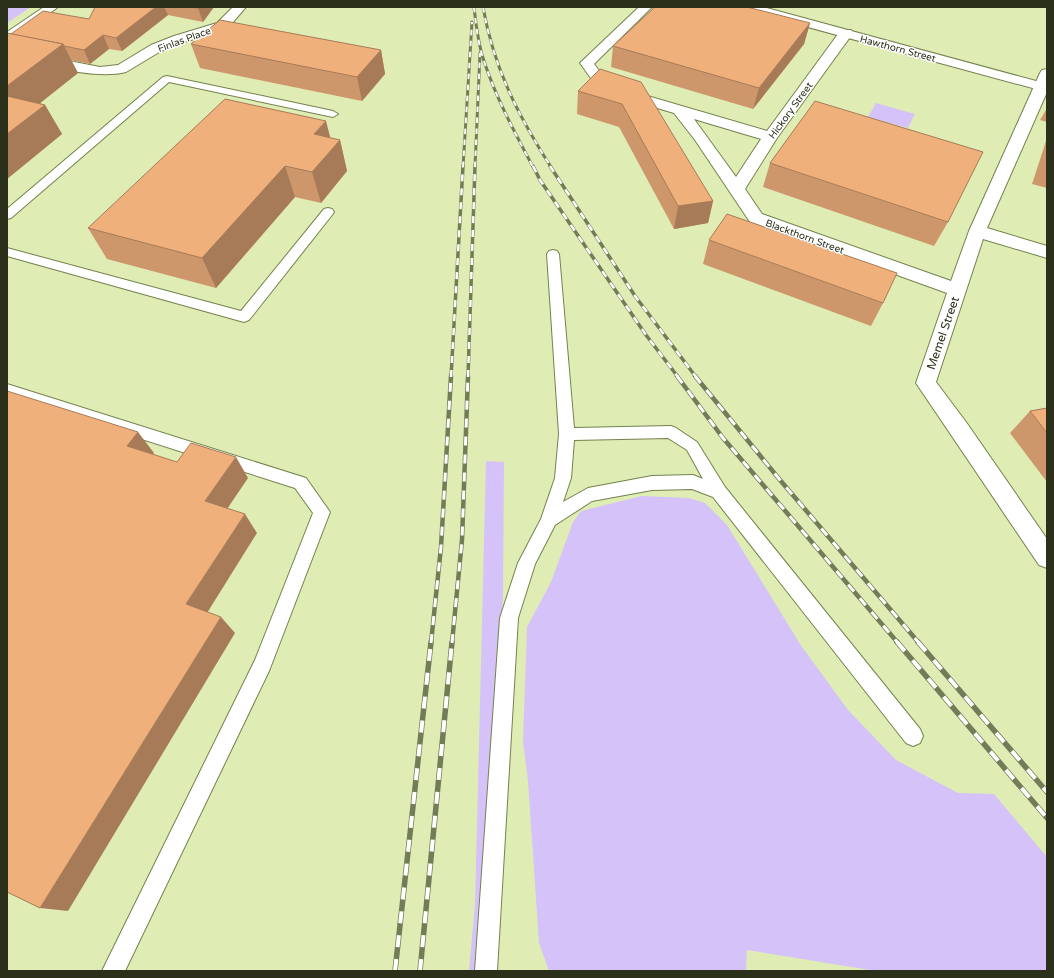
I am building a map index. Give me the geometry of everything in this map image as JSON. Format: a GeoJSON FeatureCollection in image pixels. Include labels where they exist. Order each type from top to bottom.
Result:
{"type":"FeatureCollection","features":[{"type":"Feature","properties":{"kind":"street"},"geometry":{"type":"LineString","coordinates":[[7,38],[52,7]]}},
{"type":"Feature","properties":{"kind":"street","name":"Finlas Place"},"geometry":{"type":"LineString","coordinates":[[7,53],[100,71],[120,69],[156,48],[179,39],[222,26],[240,7]]}},
{"type":"Feature","properties":{"kind":"street"},"geometry":{"type":"LineString","coordinates":[[646,7],[588,63],[605,88],[770,137]]}},
{"type":"Feature","properties":{"kind":"street","name":"Hawthorn Street"},"geometry":{"type":"LineString","coordinates":[[750,7],[846,33],[1045,83]]}},
{"type":"Feature","properties":{"kind":"street","name":"Hickory Street"},"geometry":{"type":"LineString","coordinates":[[737,189],[770,137],[846,33]]}},
{"type":"Feature","properties":{"kind":"street","name":"Memel Street"},"geometry":{"type":"LineString","coordinates":[[1045,83],[977,231],[926,383],[959,428],[1047,558]]}},
{"type":"Feature","properties":{"kind":"street","name":"Blackthorn Street"},"geometry":{"type":"LineString","coordinates":[[679,110],[701,137],[756,218],[958,290]]}},
{"type":"Feature","properties":{"kind":"street"},"geometry":{"type":"LineString","coordinates":[[977,231],[1047,252]]}},
{"type":"Feature","properties":{"kind":"lane"},"geometry":{"type":"LineString","coordinates":[[7,215],[167,79],[333,114]]}},
{"type":"Feature","properties":{"kind":"lane"},"geometry":{"type":"LineString","coordinates":[[7,252],[244,317],[328,212]]}},
{"type":"Feature","properties":{"kind":"lane"},"geometry":{"type":"LineString","coordinates":[[486,971],[509,618],[527,563],[549,520],[564,478],[567,434],[553,254]]}},
{"type":"Feature","properties":{"kind":"lane"},"geometry":{"type":"LineString","coordinates":[[7,390],[300,483],[322,512],[262,665],[113,971]]}},
{"type":"Feature","properties":{"kind":"lane"},"geometry":{"type":"LineString","coordinates":[[567,434],[671,432],[692,446],[719,492],[912,736]]}},
{"type":"Feature","properties":{"kind":"lane"},"geometry":{"type":"LineString","coordinates":[[549,520],[588,495],[652,483],[693,482],[719,492]]}},
{"type":"Feature","properties":{"kind":"shaded area"},"geometry":{"type":"Polygon","coordinates":[[[7,7],[31,7],[7,23],[7,7]]]}},
{"type":"Feature","properties":{"kind":"shaded area"},"geometry":{"type":"Polygon","coordinates":[[[876,103],[915,114],[908,128],[868,117],[876,103]]]}},
{"type":"Feature","properties":{"kind":"shaded area"},"geometry":{"type":"Polygon","coordinates":[[[486,461],[504,462],[503,596],[486,896],[480,971],[469,971],[475,904],[486,461]]]}},
{"type":"Feature","properties":{"kind":"shaded area"},"geometry":{"type":"Polygon","coordinates":[[[642,496],[689,498],[705,503],[727,525],[800,644],[848,710],[896,760],[958,793],[994,794],[1047,857],[1047,971],[876,971],[747,950],[746,971],[549,971],[539,943],[528,781],[523,741],[527,627],[551,582],[573,522],[581,511],[642,496]]]}},
{"type":"Feature","properties":{"kind":"building"},"geometry":{"type":"Polygon","coordinates":[[[95,7],[156,7],[116,38],[103,35],[84,50],[64,46],[63,44],[11,34],[43,11],[89,19],[95,7]]]}},
{"type":"Feature","properties":{"kind":"building"},"geometry":{"type":"Polygon","coordinates":[[[655,7],[747,7],[810,23],[759,88],[613,46],[655,7]]]}},
{"type":"Feature","properties":{"kind":"building"},"geometry":{"type":"Polygon","coordinates":[[[220,20],[381,50],[357,77],[191,44],[220,20]]]}},
{"type":"Feature","properties":{"kind":"building"},"geometry":{"type":"Polygon","coordinates":[[[7,33],[63,44],[7,86],[7,33]]]}},
{"type":"Feature","properties":{"kind":"building"},"geometry":{"type":"Polygon","coordinates":[[[600,69],[641,82],[713,201],[678,206],[622,104],[578,91],[600,69]]]}},
{"type":"Feature","properties":{"kind":"building"},"geometry":{"type":"Polygon","coordinates":[[[7,96],[45,105],[7,134],[7,96]]]}},
{"type":"Feature","properties":{"kind":"building"},"geometry":{"type":"Polygon","coordinates":[[[225,99],[326,121],[314,134],[340,140],[312,172],[285,166],[202,258],[88,228],[225,99]]]}},
{"type":"Feature","properties":{"kind":"building"},"geometry":{"type":"Polygon","coordinates":[[[815,101],[983,152],[948,222],[770,163],[815,101]]]}},
{"type":"Feature","properties":{"kind":"building"},"geometry":{"type":"Polygon","coordinates":[[[727,214],[897,273],[883,303],[709,240],[727,214]]]}},
{"type":"Feature","properties":{"kind":"building"},"geometry":{"type":"Polygon","coordinates":[[[7,391],[138,432],[127,446],[177,462],[191,443],[236,457],[205,501],[245,514],[186,604],[221,617],[40,908],[7,892],[7,391]]]}},
{"type":"Feature","properties":{"kind":"building"},"geometry":{"type":"Polygon","coordinates":[[[1047,408],[1047,433],[1030,411],[1047,408]]]}},
{"type":"Feature","properties":{"kind":"railway"},"geometry":{"type":"LineString","coordinates":[[474,7],[480,48],[489,75],[506,115],[533,167]]}},
{"type":"Feature","properties":{"kind":"railway"},"geometry":{"type":"LineString","coordinates":[[483,7],[494,51],[509,91],[528,129],[551,167]]}},
{"type":"Feature","properties":{"kind":"railway"},"geometry":{"type":"LineString","coordinates":[[463,167],[472,22]]}},
{"type":"Feature","properties":{"kind":"railway"},"geometry":{"type":"LineString","coordinates":[[475,167],[480,53]]}},
{"type":"Feature","properties":{"kind":"railway"},"geometry":{"type":"LineString","coordinates":[[451,377],[463,166]]}},
{"type":"Feature","properties":{"kind":"railway"},"geometry":{"type":"LineString","coordinates":[[468,377],[475,166]]}},
{"type":"Feature","properties":{"kind":"railway"},"geometry":{"type":"LineString","coordinates":[[533,166],[540,180],[646,335],[678,377]]}},
{"type":"Feature","properties":{"kind":"railway"},"geometry":{"type":"LineString","coordinates":[[550,166],[635,296],[696,377]]}},
{"type":"Feature","properties":{"kind":"railway"},"geometry":{"type":"LineString","coordinates":[[431,643],[441,547],[451,376]]}},
{"type":"Feature","properties":{"kind":"railway"},"geometry":{"type":"LineString","coordinates":[[452,643],[462,540],[468,376]]}},
{"type":"Feature","properties":{"kind":"railway"},"geometry":{"type":"LineString","coordinates":[[677,376],[723,438],[898,643]]}},
{"type":"Feature","properties":{"kind":"railway"},"geometry":{"type":"LineString","coordinates":[[695,376],[780,480],[919,643]]}},
{"type":"Feature","properties":{"kind":"railway"},"geometry":{"type":"LineString","coordinates":[[395,971],[431,642]]}},
{"type":"Feature","properties":{"kind":"railway"},"geometry":{"type":"LineString","coordinates":[[420,971],[452,642]]}},
{"type":"Feature","properties":{"kind":"railway"},"geometry":{"type":"LineString","coordinates":[[897,642],[1047,818]]}},
{"type":"Feature","properties":{"kind":"railway"},"geometry":{"type":"LineString","coordinates":[[918,642],[1047,792]]}}]}
